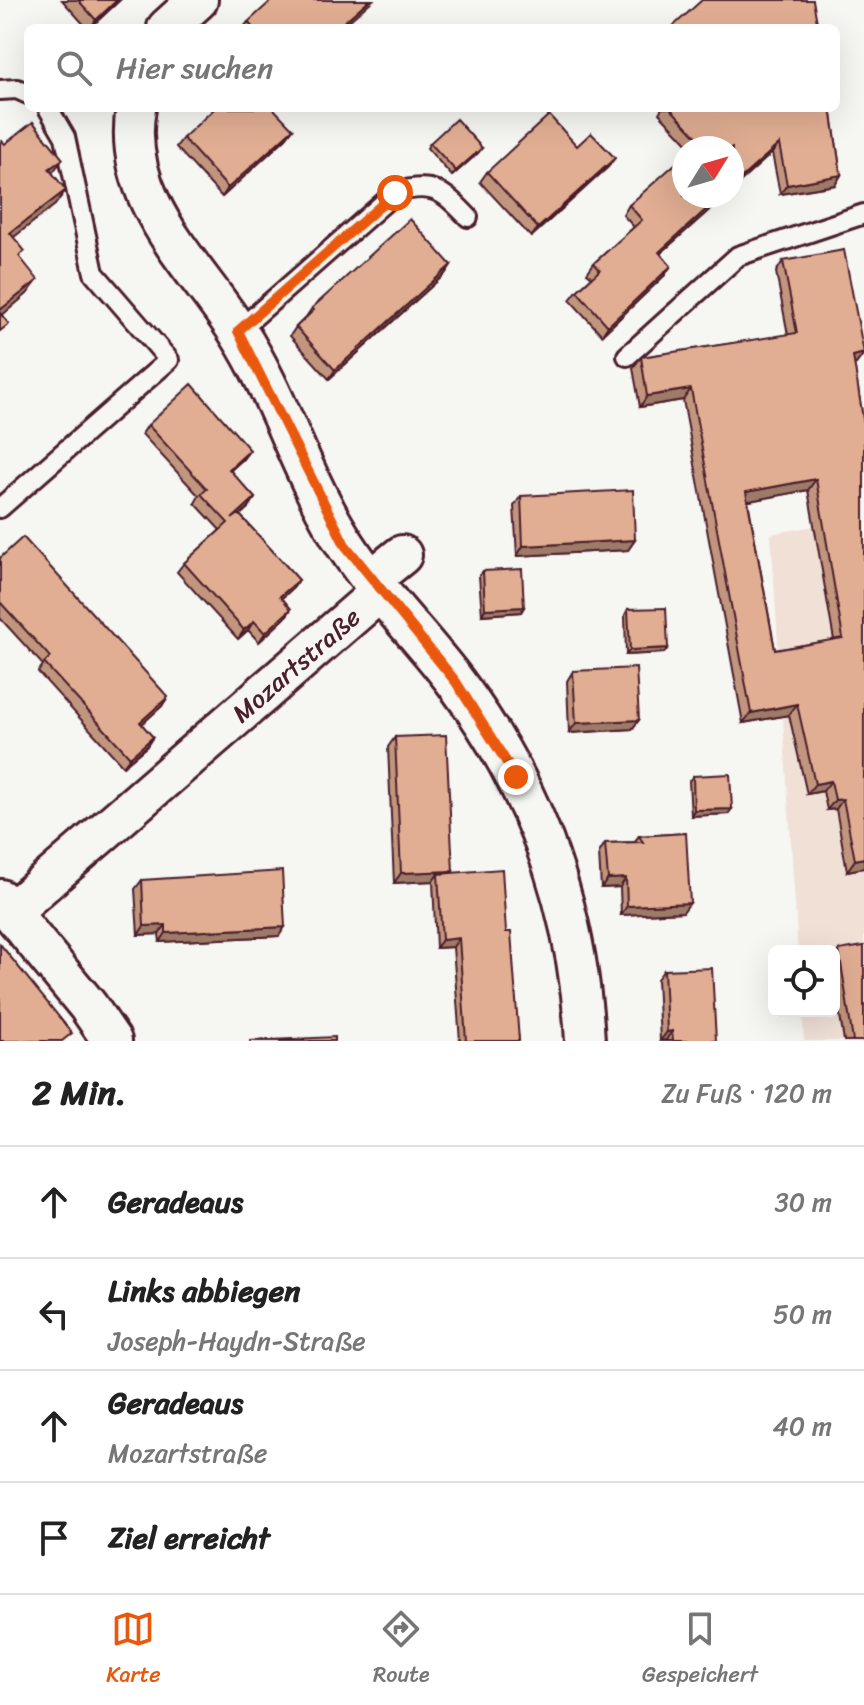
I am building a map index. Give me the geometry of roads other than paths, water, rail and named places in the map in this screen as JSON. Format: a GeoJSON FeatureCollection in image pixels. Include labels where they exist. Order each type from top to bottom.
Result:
{"type":"FeatureCollection","features":[{"type":"Feature","properties":{"kind":"street"},"geometry":{"type":"LineString","coordinates":[[171,24],[198,0]]}},
{"type":"Feature","properties":{"kind":"street"},"geometry":{"type":"LineString","coordinates":[[136,112],[138,163],[150,202],[180,258],[238,331],[345,545],[375,586]]}},
{"type":"Feature","properties":{"kind":"street","name":"Mozartstraße"},"geometry":{"type":"LineString","coordinates":[[5,905],[375,586],[402,555]]}},
{"type":"Feature","properties":{"kind":"street","name":"Mozartstraße"},"geometry":{"type":"LineString","coordinates":[[375,586],[456,682],[489,730],[540,824],[555,868],[578,963],[585,1041]]}},
{"type":"Feature","properties":{"kind":"street"},"geometry":{"type":"LineString","coordinates":[[5,905],[88,1006],[112,1041]]}},
{"type":"Feature","properties":{"kind":"lane"},"geometry":{"type":"LineString","coordinates":[[0,90],[17,89],[24,92]]}},
{"type":"Feature","properties":{"kind":"lane"},"geometry":{"type":"LineString","coordinates":[[0,508],[169,360],[94,273],[65,137],[50,112]]}},
{"type":"Feature","properties":{"kind":"lane"},"geometry":{"type":"LineString","coordinates":[[238,331],[395,193],[417,186],[444,192],[468,217]]}},
{"type":"Feature","properties":{"kind":"lane"},"geometry":{"type":"LineString","coordinates":[[627,356],[738,256],[864,214]]}}]}
